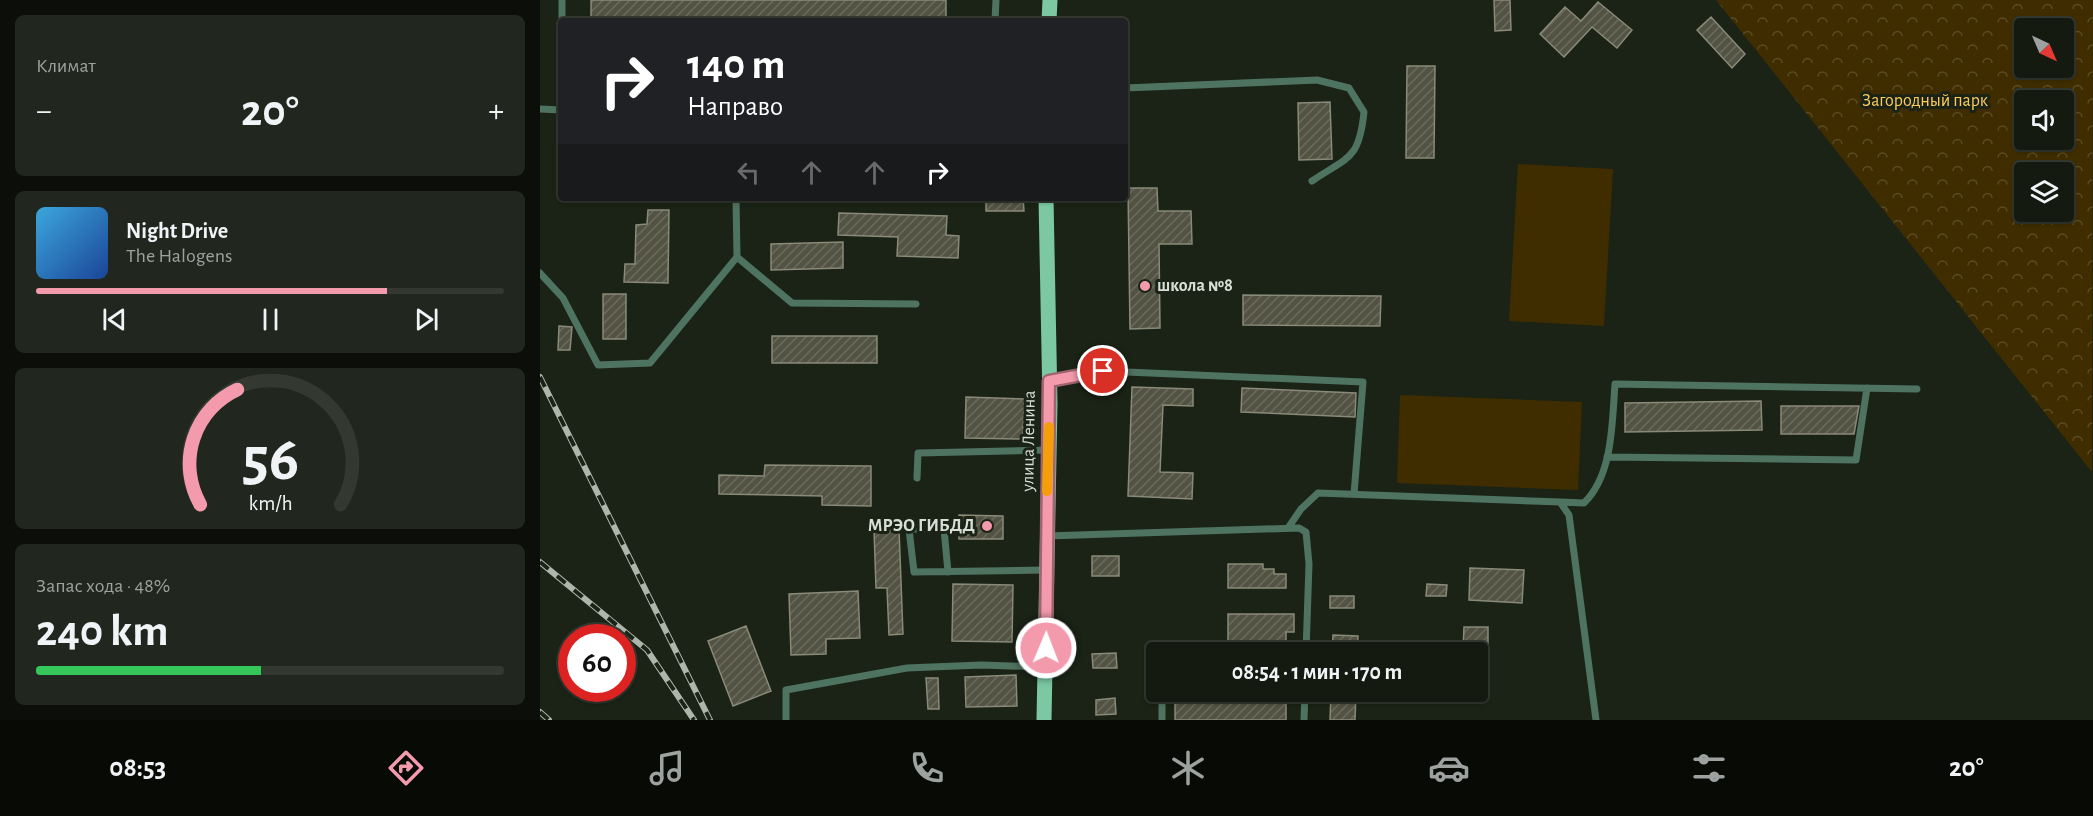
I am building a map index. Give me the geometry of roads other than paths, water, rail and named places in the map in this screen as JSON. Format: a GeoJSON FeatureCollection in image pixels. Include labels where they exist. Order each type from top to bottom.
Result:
{"type":"FeatureCollection","features":[{"type":"Feature","properties":{"kind":"main road"},"geometry":{"type":"LineString","coordinates":[[1049,18],[1050,0]]}},
{"type":"Feature","properties":{"kind":"main road","name":"улица Ленина"},"geometry":{"type":"LineString","coordinates":[[1044,720],[1049,381],[1046,201]]}},
{"type":"Feature","properties":{"kind":"lane"},"geometry":{"type":"LineString","coordinates":[[562,0],[562,18]]}},
{"type":"Feature","properties":{"kind":"lane"},"geometry":{"type":"LineString","coordinates":[[995,18],[996,0]]}},
{"type":"Feature","properties":{"kind":"lane"},"geometry":{"type":"LineString","coordinates":[[1128,87],[1317,80],[1348,88],[1365,112],[1362,136],[1355,152],[1312,181]]}},
{"type":"Feature","properties":{"kind":"lane"},"geometry":{"type":"LineString","coordinates":[[540,109],[558,110]]}},
{"type":"Feature","properties":{"kind":"lane"},"geometry":{"type":"LineString","coordinates":[[540,273],[563,298],[598,365],[650,363],[737,257],[736,201]]}},
{"type":"Feature","properties":{"kind":"lane"},"geometry":{"type":"LineString","coordinates":[[737,257],[792,303],[916,304]]}},
{"type":"Feature","properties":{"kind":"lane"},"geometry":{"type":"LineString","coordinates":[[1049,381],[1103,371],[1363,382],[1354,494]]}},
{"type":"Feature","properties":{"kind":"lane"},"geometry":{"type":"LineString","coordinates":[[1288,528],[1301,509],[1318,493],[1584,503],[1593,494],[1606,457],[1615,384],[1917,389]]}},
{"type":"Feature","properties":{"kind":"lane"},"geometry":{"type":"LineString","coordinates":[[1606,457],[1856,460],[1867,388]]}},
{"type":"Feature","properties":{"kind":"lane"},"geometry":{"type":"LineString","coordinates":[[917,478],[918,453],[1048,450]]}},
{"type":"Feature","properties":{"kind":"lane"},"geometry":{"type":"LineString","coordinates":[[1560,502],[1569,515],[1596,720]]}},
{"type":"Feature","properties":{"kind":"lane"},"geometry":{"type":"LineString","coordinates":[[1047,536],[1299,528],[1306,532],[1309,564],[1306,642]]}},
{"type":"Feature","properties":{"kind":"lane"},"geometry":{"type":"LineString","coordinates":[[948,572],[944,529],[909,529],[914,572],[948,572],[1047,570]]}},
{"type":"Feature","properties":{"kind":"lane"},"geometry":{"type":"LineString","coordinates":[[786,720],[786,690],[907,668],[981,665],[1046,667]]}},
{"type":"Feature","properties":{"kind":"lane"},"geometry":{"type":"LineString","coordinates":[[1162,702],[1162,720]]}},
{"type":"Feature","properties":{"kind":"lane"},"geometry":{"type":"LineString","coordinates":[[1304,720],[1305,702]]}},
{"type":"Feature","properties":{"kind":"railway"},"geometry":{"type":"LineString","coordinates":[[540,377],[710,720]]}},
{"type":"Feature","properties":{"kind":"railway"},"geometry":{"type":"LineString","coordinates":[[540,562],[647,650],[694,720]]}},
{"type":"Feature","properties":{"kind":"railway"},"geometry":{"type":"LineString","coordinates":[[540,712],[549,720]]}},
{"type":"Feature","properties":{"kind":"place","name":"школа №8"},"geometry":{"type":"Point","coordinates":[1145,286]}},
{"type":"Feature","properties":{"kind":"place","name":"МРЭО ГИБДД"},"geometry":{"type":"Point","coordinates":[987,526]}},
{"type":"Feature","properties":{"kind":"park label","name":"Загородный парк"},"geometry":{"type":"Point","coordinates":[1925,101]}}]}
